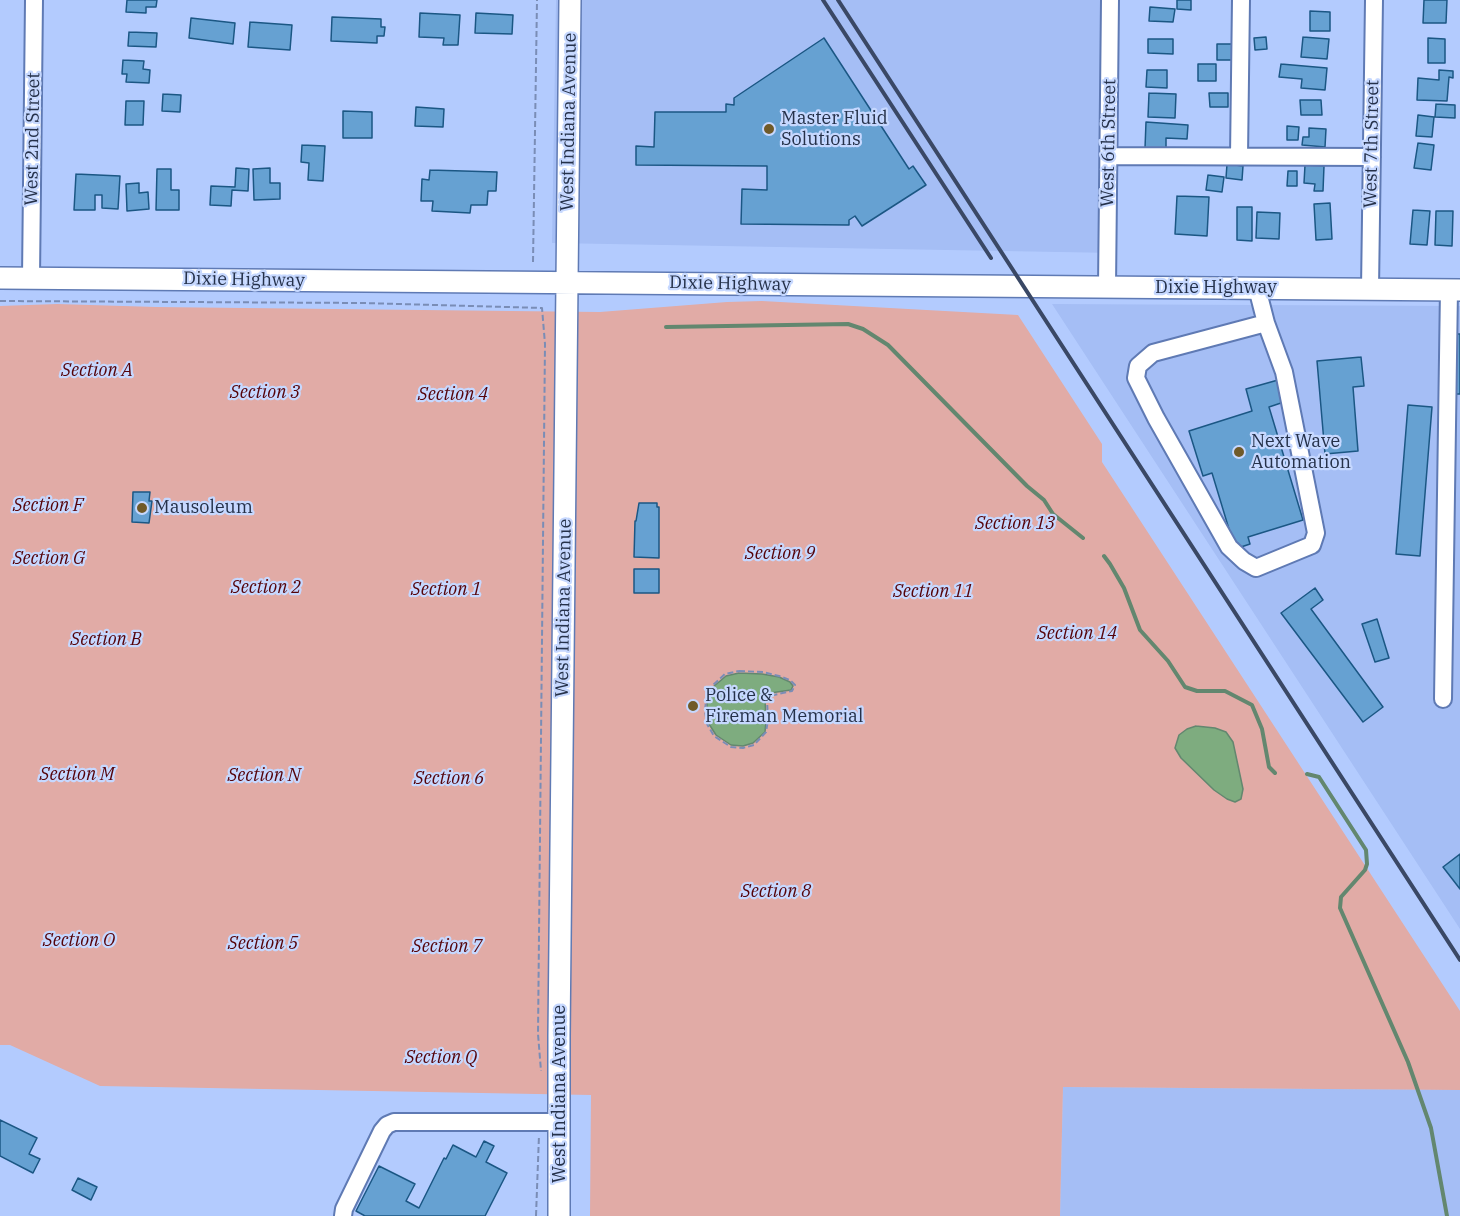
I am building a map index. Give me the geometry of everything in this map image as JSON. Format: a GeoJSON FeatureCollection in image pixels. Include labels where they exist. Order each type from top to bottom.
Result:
{"type":"FeatureCollection","features":[{"type":"Feature","properties":{"kind":"main road","name":"West Indiana Avenue"},"geometry":{"type":"LineString","coordinates":[[559,1216],[549,1122],[567,282],[570,0]]}},
{"type":"Feature","properties":{"kind":"main road","name":"Dixie Highway"},"geometry":{"type":"LineString","coordinates":[[0,278],[1454,290]]}},
{"type":"Feature","properties":{"kind":"street","name":"West 2nd Street"},"geometry":{"type":"LineString","coordinates":[[32,278],[34,0]]}},
{"type":"Feature","properties":{"kind":"street","name":"West 6th Street"},"geometry":{"type":"LineString","coordinates":[[1107,287],[1110,0]]}},
{"type":"Feature","properties":{"kind":"street"},"geometry":{"type":"LineString","coordinates":[[1239,156],[1241,0]]}},
{"type":"Feature","properties":{"kind":"street","name":"West 7th Street"},"geometry":{"type":"LineString","coordinates":[[1370,289],[1374,0]]}},
{"type":"Feature","properties":{"kind":"street"},"geometry":{"type":"LineString","coordinates":[[1109,156],[1372,157]]}},
{"type":"Feature","properties":{"kind":"street"},"geometry":{"type":"LineString","coordinates":[[1257,288],[1266,323],[1284,372],[1316,533],[1312,545],[1256,568],[1244,561],[1229,547],[1136,378],[1138,366],[1153,353],[1266,323]]}},
{"type":"Feature","properties":{"kind":"street"},"geometry":{"type":"LineString","coordinates":[[1443,699],[1454,290]]}},
{"type":"Feature","properties":{"kind":"street"},"geometry":{"type":"LineString","coordinates":[[343,1216],[344,1209],[387,1125],[400,1122],[549,1122]]}},
{"type":"Feature","properties":{"kind":"path"},"geometry":{"type":"LineString","coordinates":[[533,262],[537,0]]}},
{"type":"Feature","properties":{"kind":"path"},"geometry":{"type":"LineString","coordinates":[[0,301],[364,303],[542,308],[545,356],[538,1034],[542,1079]]}},
{"type":"Feature","properties":{"kind":"path"},"geometry":{"type":"LineString","coordinates":[[739,671],[763,672],[790,680],[795,685],[792,691],[769,696],[766,700],[768,720],[766,732],[759,741],[749,747],[731,747],[710,731],[705,706],[712,686],[725,674],[739,671]]}},
{"type":"Feature","properties":{"kind":"path"},"geometry":{"type":"LineString","coordinates":[[536,1216],[549,1122]]}},
{"type":"Feature","properties":{"kind":"shaded area"},"geometry":{"type":"Polygon","coordinates":[[[556,0],[1119,0],[1115,253],[552,243],[556,0]]]}},
{"type":"Feature","properties":{"kind":"shaded area"},"geometry":{"type":"Polygon","coordinates":[[[1052,304],[1460,306],[1460,929],[1052,304]]]}},
{"type":"Feature","properties":{"kind":"shaded area"},"geometry":{"type":"Polygon","coordinates":[[[739,673],[779,677],[793,686],[791,690],[767,695],[765,732],[753,743],[743,746],[731,745],[716,735],[709,724],[707,711],[707,701],[713,687],[726,676],[739,673]]]}},
{"type":"Feature","properties":{"kind":"shaded area"},"geometry":{"type":"Polygon","coordinates":[[[1196,726],[1226,732],[1233,742],[1243,789],[1241,799],[1235,802],[1227,799],[1214,790],[1181,758],[1175,748],[1179,735],[1196,726]]]}},
{"type":"Feature","properties":{"kind":"shaded area"},"geometry":{"type":"Polygon","coordinates":[[[1063,1087],[1460,1090],[1460,1216],[1060,1216],[1063,1087]]]}},
{"type":"Feature","properties":{"kind":"green space"},"geometry":{"type":"Polygon","coordinates":[[[762,301],[1018,315],[1102,444],[1102,462],[1460,1011],[1460,1090],[1063,1087],[1060,1216],[590,1216],[591,1095],[100,1086],[10,1045],[0,1045],[0,306],[57,304],[600,312],[762,301]]]}},
{"type":"Feature","properties":{"kind":"building"},"geometry":{"type":"Polygon","coordinates":[[[127,0],[157,0],[156,7],[146,7],[146,13],[126,12],[127,0]]]}},
{"type":"Feature","properties":{"kind":"building"},"geometry":{"type":"Polygon","coordinates":[[[1177,0],[1191,0],[1191,10],[1177,9],[1177,0]]]}},
{"type":"Feature","properties":{"kind":"building"},"geometry":{"type":"Polygon","coordinates":[[[1424,0],[1447,0],[1446,23],[1423,23],[1424,0]]]}},
{"type":"Feature","properties":{"kind":"building"},"geometry":{"type":"Polygon","coordinates":[[[1150,7],[1175,9],[1173,22],[1149,21],[1150,7]]]}},
{"type":"Feature","properties":{"kind":"building"},"geometry":{"type":"Polygon","coordinates":[[[1310,11],[1330,12],[1330,31],[1310,31],[1310,11]]]}},
{"type":"Feature","properties":{"kind":"building"},"geometry":{"type":"Polygon","coordinates":[[[420,13],[460,15],[458,45],[443,45],[444,38],[419,37],[420,13]]]}},
{"type":"Feature","properties":{"kind":"building"},"geometry":{"type":"Polygon","coordinates":[[[476,13],[513,15],[512,34],[475,33],[476,13]]]}},
{"type":"Feature","properties":{"kind":"building"},"geometry":{"type":"Polygon","coordinates":[[[332,17],[381,19],[381,27],[385,27],[384,36],[377,36],[377,43],[331,41],[332,17]]]}},
{"type":"Feature","properties":{"kind":"building"},"geometry":{"type":"Polygon","coordinates":[[[191,18],[235,23],[233,44],[189,38],[191,18]]]}},
{"type":"Feature","properties":{"kind":"building"},"geometry":{"type":"Polygon","coordinates":[[[250,22],[292,25],[290,50],[248,47],[250,22]]]}},
{"type":"Feature","properties":{"kind":"building"},"geometry":{"type":"Polygon","coordinates":[[[129,32],[157,33],[156,47],[128,46],[129,32]]]}},
{"type":"Feature","properties":{"kind":"building"},"geometry":{"type":"Polygon","coordinates":[[[1266,37],[1267,49],[1255,50],[1254,38],[1266,37]]]}},
{"type":"Feature","properties":{"kind":"building"},"geometry":{"type":"Polygon","coordinates":[[[1303,37],[1329,39],[1327,59],[1301,57],[1303,37]]]}},
{"type":"Feature","properties":{"kind":"building","name":"Master Fluid Solutions"},"geometry":{"type":"Polygon","coordinates":[[[824,38],[909,169],[913,166],[926,185],[862,226],[855,216],[849,220],[849,225],[741,224],[742,189],[767,190],[767,166],[636,165],[636,146],[654,147],[655,112],[726,112],[726,104],[734,105],[734,98],[824,38]]]}},
{"type":"Feature","properties":{"kind":"building"},"geometry":{"type":"Polygon","coordinates":[[[1428,38],[1445,39],[1445,63],[1428,63],[1428,38]]]}},
{"type":"Feature","properties":{"kind":"building"},"geometry":{"type":"Polygon","coordinates":[[[1148,39],[1173,39],[1173,54],[1148,53],[1148,39]]]}},
{"type":"Feature","properties":{"kind":"building"},"geometry":{"type":"Polygon","coordinates":[[[1217,44],[1233,44],[1233,60],[1217,60],[1217,44]]]}},
{"type":"Feature","properties":{"kind":"building"},"geometry":{"type":"Polygon","coordinates":[[[123,60],[144,61],[143,69],[150,70],[149,83],[126,82],[127,74],[122,74],[123,60]]]}},
{"type":"Feature","properties":{"kind":"building"},"geometry":{"type":"Polygon","coordinates":[[[1198,64],[1216,64],[1216,81],[1198,81],[1198,64]]]}},
{"type":"Feature","properties":{"kind":"building"},"geometry":{"type":"Polygon","coordinates":[[[1281,64],[1327,68],[1325,90],[1301,88],[1302,79],[1279,77],[1281,64]]]}},
{"type":"Feature","properties":{"kind":"building"},"geometry":{"type":"Polygon","coordinates":[[[1147,70],[1167,70],[1167,88],[1146,87],[1147,70]]]}},
{"type":"Feature","properties":{"kind":"building"},"geometry":{"type":"Polygon","coordinates":[[[1439,70],[1453,71],[1453,78],[1449,77],[1447,101],[1417,100],[1418,78],[1439,80],[1439,70]]]}},
{"type":"Feature","properties":{"kind":"building"},"geometry":{"type":"Polygon","coordinates":[[[1149,93],[1176,94],[1175,118],[1148,117],[1149,93]]]}},
{"type":"Feature","properties":{"kind":"building"},"geometry":{"type":"Polygon","coordinates":[[[1209,93],[1228,93],[1228,107],[1210,107],[1209,93]]]}},
{"type":"Feature","properties":{"kind":"building"},"geometry":{"type":"Polygon","coordinates":[[[163,94],[181,95],[180,112],[162,111],[163,94]]]}},
{"type":"Feature","properties":{"kind":"building"},"geometry":{"type":"Polygon","coordinates":[[[1300,100],[1321,100],[1322,115],[1301,115],[1300,100]]]}},
{"type":"Feature","properties":{"kind":"building"},"geometry":{"type":"Polygon","coordinates":[[[126,101],[144,101],[143,125],[125,125],[126,101]]]}},
{"type":"Feature","properties":{"kind":"building"},"geometry":{"type":"Polygon","coordinates":[[[1436,104],[1455,105],[1455,118],[1435,117],[1436,104]]]}},
{"type":"Feature","properties":{"kind":"building"},"geometry":{"type":"Polygon","coordinates":[[[416,107],[444,109],[443,127],[415,126],[416,107]]]}},
{"type":"Feature","properties":{"kind":"building"},"geometry":{"type":"Polygon","coordinates":[[[343,111],[372,112],[372,138],[343,138],[343,111]]]}},
{"type":"Feature","properties":{"kind":"building"},"geometry":{"type":"Polygon","coordinates":[[[1418,115],[1434,117],[1432,137],[1416,136],[1418,115]]]}},
{"type":"Feature","properties":{"kind":"building"},"geometry":{"type":"Polygon","coordinates":[[[1146,122],[1188,125],[1187,139],[1166,138],[1166,149],[1145,148],[1146,122]]]}},
{"type":"Feature","properties":{"kind":"building"},"geometry":{"type":"Polygon","coordinates":[[[1287,126],[1299,127],[1298,140],[1287,140],[1287,126]]]}},
{"type":"Feature","properties":{"kind":"building"},"geometry":{"type":"Polygon","coordinates":[[[1309,128],[1326,129],[1325,147],[1302,145],[1303,137],[1309,137],[1309,128]]]}},
{"type":"Feature","properties":{"kind":"building"},"geometry":{"type":"Polygon","coordinates":[[[1418,143],[1434,145],[1431,170],[1414,168],[1418,143]]]}},
{"type":"Feature","properties":{"kind":"building"},"geometry":{"type":"Polygon","coordinates":[[[302,145],[325,146],[323,181],[308,180],[309,163],[301,162],[302,145]]]}},
{"type":"Feature","properties":{"kind":"building"},"geometry":{"type":"Polygon","coordinates":[[[1227,164],[1243,166],[1242,180],[1226,178],[1227,164]]]}},
{"type":"Feature","properties":{"kind":"building"},"geometry":{"type":"Polygon","coordinates":[[[1305,165],[1324,166],[1323,191],[1314,191],[1315,184],[1304,183],[1305,165]]]}},
{"type":"Feature","properties":{"kind":"building"},"geometry":{"type":"Polygon","coordinates":[[[236,168],[249,169],[248,191],[232,190],[231,206],[210,205],[211,186],[235,187],[236,168]]]}},
{"type":"Feature","properties":{"kind":"building"},"geometry":{"type":"Polygon","coordinates":[[[270,168],[270,183],[280,183],[280,199],[254,200],[253,169],[270,168]]]}},
{"type":"Feature","properties":{"kind":"building"},"geometry":{"type":"Polygon","coordinates":[[[157,169],[171,169],[171,190],[179,190],[179,210],[156,210],[157,169]]]}},
{"type":"Feature","properties":{"kind":"building"},"geometry":{"type":"Polygon","coordinates":[[[430,170],[497,172],[496,191],[488,191],[487,205],[471,205],[470,213],[432,211],[433,201],[421,201],[422,179],[429,180],[430,170]]]}},
{"type":"Feature","properties":{"kind":"building"},"geometry":{"type":"Polygon","coordinates":[[[1288,171],[1297,171],[1297,186],[1287,186],[1288,171]]]}},
{"type":"Feature","properties":{"kind":"building"},"geometry":{"type":"Polygon","coordinates":[[[76,174],[120,176],[118,209],[102,208],[102,195],[95,195],[95,210],[74,210],[76,174]]]}},
{"type":"Feature","properties":{"kind":"building"},"geometry":{"type":"Polygon","coordinates":[[[1208,175],[1224,177],[1222,192],[1206,190],[1208,175]]]}},
{"type":"Feature","properties":{"kind":"building"},"geometry":{"type":"Polygon","coordinates":[[[139,183],[139,193],[148,192],[149,209],[127,211],[126,184],[139,183]]]}},
{"type":"Feature","properties":{"kind":"building"},"geometry":{"type":"Polygon","coordinates":[[[1177,196],[1209,197],[1207,236],[1175,234],[1177,196]]]}},
{"type":"Feature","properties":{"kind":"building"},"geometry":{"type":"Polygon","coordinates":[[[1330,203],[1332,239],[1316,240],[1314,204],[1330,203]]]}},
{"type":"Feature","properties":{"kind":"building"},"geometry":{"type":"Polygon","coordinates":[[[1237,207],[1252,207],[1252,241],[1237,240],[1237,207]]]}},
{"type":"Feature","properties":{"kind":"building"},"geometry":{"type":"Polygon","coordinates":[[[1413,210],[1430,211],[1427,245],[1410,244],[1413,210]]]}},
{"type":"Feature","properties":{"kind":"building"},"geometry":{"type":"Polygon","coordinates":[[[1436,211],[1453,211],[1452,246],[1435,245],[1436,211]]]}},
{"type":"Feature","properties":{"kind":"building"},"geometry":{"type":"Polygon","coordinates":[[[1257,212],[1280,213],[1279,239],[1256,238],[1257,212]]]}},
{"type":"Feature","properties":{"kind":"building"},"geometry":{"type":"Polygon","coordinates":[[[1456,334],[1460,334],[1460,394],[1452,394],[1456,334]]]}},
{"type":"Feature","properties":{"kind":"building"},"geometry":{"type":"Polygon","coordinates":[[[1361,357],[1364,386],[1353,387],[1358,451],[1325,454],[1317,361],[1361,357]]]}},
{"type":"Feature","properties":{"kind":"building","name":"Next Wave Automation"},"geometry":{"type":"Polygon","coordinates":[[[1278,380],[1284,402],[1269,407],[1303,520],[1248,537],[1250,544],[1235,549],[1212,473],[1203,476],[1189,431],[1252,411],[1246,389],[1278,380]]]}},
{"type":"Feature","properties":{"kind":"building"},"geometry":{"type":"Polygon","coordinates":[[[1408,405],[1432,407],[1420,556],[1396,554],[1408,405]]]}},
{"type":"Feature","properties":{"kind":"building","name":"Mausoleum"},"geometry":{"type":"Polygon","coordinates":[[[133,492],[150,492],[149,501],[152,501],[149,523],[132,522],[133,492]]]}},
{"type":"Feature","properties":{"kind":"building"},"geometry":{"type":"Polygon","coordinates":[[[639,503],[657,503],[659,507],[659,558],[634,557],[635,521],[639,503]]]}},
{"type":"Feature","properties":{"kind":"building"},"geometry":{"type":"Polygon","coordinates":[[[634,569],[659,569],[659,593],[634,593],[634,569]]]}},
{"type":"Feature","properties":{"kind":"building"},"geometry":{"type":"Polygon","coordinates":[[[1315,588],[1323,600],[1311,609],[1383,707],[1363,722],[1281,613],[1315,588]]]}},
{"type":"Feature","properties":{"kind":"building"},"geometry":{"type":"Polygon","coordinates":[[[1377,619],[1389,658],[1375,662],[1362,624],[1377,619]]]}},
{"type":"Feature","properties":{"kind":"building"},"geometry":{"type":"Polygon","coordinates":[[[1460,854],[1460,889],[1443,867],[1460,854]]]}},
{"type":"Feature","properties":{"kind":"building"},"geometry":{"type":"Polygon","coordinates":[[[0,1120],[37,1138],[29,1154],[40,1159],[33,1173],[0,1156],[0,1120]]]}},
{"type":"Feature","properties":{"kind":"building"},"geometry":{"type":"Polygon","coordinates":[[[484,1141],[494,1146],[486,1162],[507,1173],[485,1216],[365,1216],[356,1211],[379,1166],[415,1184],[406,1201],[419,1208],[453,1145],[476,1157],[484,1141]]]}},
{"type":"Feature","properties":{"kind":"building"},"geometry":{"type":"Polygon","coordinates":[[[78,1178],[97,1187],[91,1200],[72,1190],[78,1178]]]}},
{"type":"Feature","properties":{"kind":"waterway"},"geometry":{"type":"LineString","coordinates":[[666,327],[848,324],[863,329],[888,345],[1027,486],[1044,500],[1053,514],[1083,538]]}},
{"type":"Feature","properties":{"kind":"waterway"},"geometry":{"type":"LineString","coordinates":[[1104,556],[1124,588],[1140,630],[1168,661],[1185,687],[1197,691],[1225,691],[1252,705],[1262,729],[1269,767],[1275,773]]}},
{"type":"Feature","properties":{"kind":"waterway"},"geometry":{"type":"LineString","coordinates":[[1307,774],[1319,777],[1366,850],[1365,870],[1341,897],[1340,908],[1408,1062],[1431,1128],[1447,1216]]}},
{"type":"Feature","properties":{"kind":"railway"},"geometry":{"type":"LineString","coordinates":[[823,0],[991,258]]}},
{"type":"Feature","properties":{"kind":"railway"},"geometry":{"type":"LineString","coordinates":[[838,0],[1460,960]]}},
{"type":"Feature","properties":{"kind":"place","name":"Master Fluid Solutions"},"geometry":{"type":"Point","coordinates":[769,129]}},
{"type":"Feature","properties":{"kind":"place","name":"Next Wave Automation"},"geometry":{"type":"Point","coordinates":[1239,452]}},
{"type":"Feature","properties":{"kind":"place","name":"Mausoleum"},"geometry":{"type":"Point","coordinates":[142,508]}},
{"type":"Feature","properties":{"kind":"place","name":"Police & Fireman Memorial"},"geometry":{"type":"Point","coordinates":[693,706]}},
{"type":"Feature","properties":{"kind":"park label","name":"Section A"},"geometry":{"type":"Point","coordinates":[97,371]}},
{"type":"Feature","properties":{"kind":"park label","name":"Section 3"},"geometry":{"type":"Point","coordinates":[265,393]}},
{"type":"Feature","properties":{"kind":"park label","name":"Section 4"},"geometry":{"type":"Point","coordinates":[453,395]}},
{"type":"Feature","properties":{"kind":"park label","name":"Section F"},"geometry":{"type":"Point","coordinates":[48,506]}},
{"type":"Feature","properties":{"kind":"park label","name":"Section 13"},"geometry":{"type":"Point","coordinates":[1015,524]}},
{"type":"Feature","properties":{"kind":"park label","name":"Section 9"},"geometry":{"type":"Point","coordinates":[780,554]}},
{"type":"Feature","properties":{"kind":"park label","name":"Section G"},"geometry":{"type":"Point","coordinates":[49,559]}},
{"type":"Feature","properties":{"kind":"park label","name":"Section 2"},"geometry":{"type":"Point","coordinates":[266,588]}},
{"type":"Feature","properties":{"kind":"park label","name":"Section 1"},"geometry":{"type":"Point","coordinates":[446,590]}},
{"type":"Feature","properties":{"kind":"park label","name":"Section 11"},"geometry":{"type":"Point","coordinates":[933,592]}},
{"type":"Feature","properties":{"kind":"park label","name":"Section 14"},"geometry":{"type":"Point","coordinates":[1077,634]}},
{"type":"Feature","properties":{"kind":"park label","name":"Section B"},"geometry":{"type":"Point","coordinates":[106,640]}},
{"type":"Feature","properties":{"kind":"park label","name":"Section M"},"geometry":{"type":"Point","coordinates":[77,775]}},
{"type":"Feature","properties":{"kind":"park label","name":"Section N"},"geometry":{"type":"Point","coordinates":[264,776]}},
{"type":"Feature","properties":{"kind":"park label","name":"Section 6"},"geometry":{"type":"Point","coordinates":[449,779]}},
{"type":"Feature","properties":{"kind":"park label","name":"Section 8"},"geometry":{"type":"Point","coordinates":[776,892]}},
{"type":"Feature","properties":{"kind":"park label","name":"Section O"},"geometry":{"type":"Point","coordinates":[79,941]}},
{"type":"Feature","properties":{"kind":"park label","name":"Section 5"},"geometry":{"type":"Point","coordinates":[263,944]}},
{"type":"Feature","properties":{"kind":"park label","name":"Section 7"},"geometry":{"type":"Point","coordinates":[447,947]}},
{"type":"Feature","properties":{"kind":"park label","name":"Section Q"},"geometry":{"type":"Point","coordinates":[441,1058]}}]}
